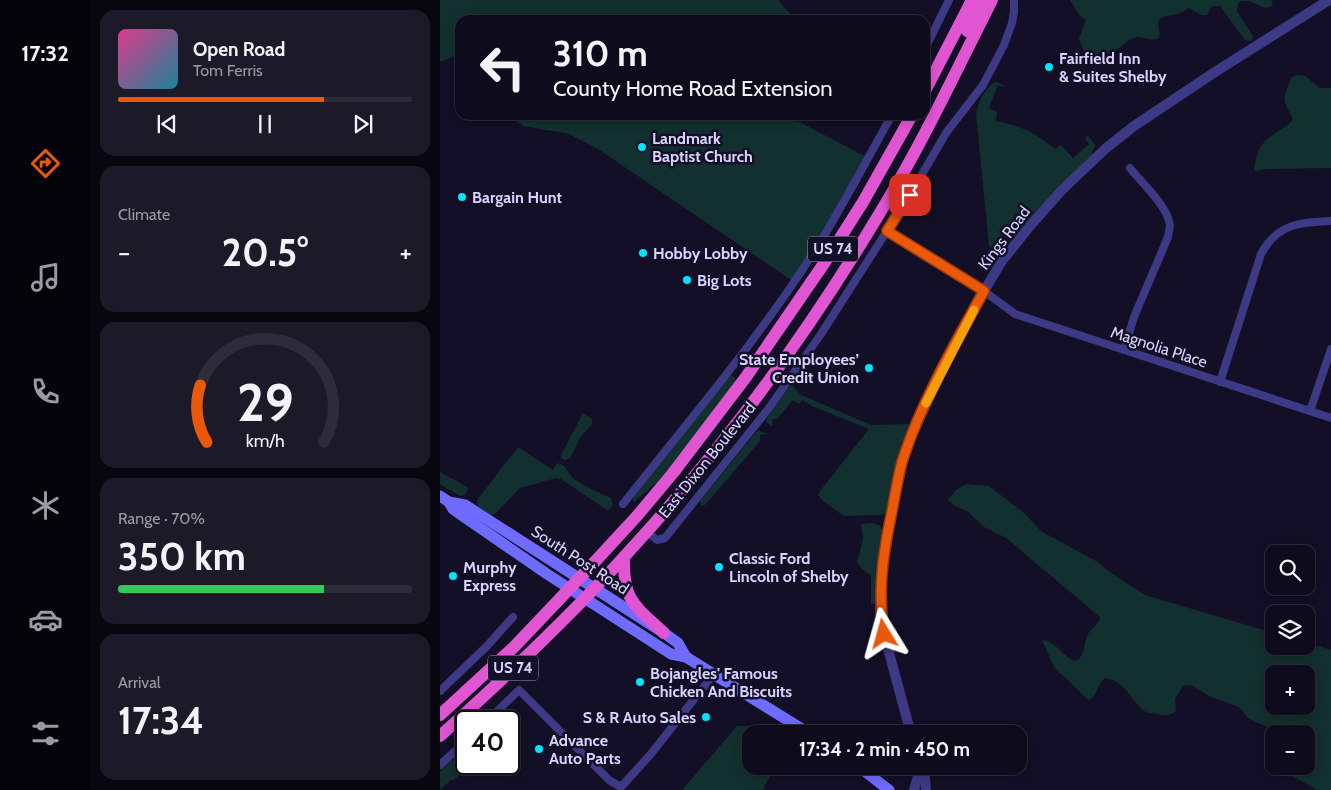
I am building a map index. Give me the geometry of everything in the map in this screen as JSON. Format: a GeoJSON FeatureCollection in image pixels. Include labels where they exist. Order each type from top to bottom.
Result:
{"type":"FeatureCollection","features":[{"type":"Feature","properties":{"kind":"highway"},"geometry":{"type":"LineString","coordinates":[[930,82],[972,0]]}},
{"type":"Feature","properties":{"kind":"highway"},"geometry":{"type":"LineString","coordinates":[[948,87],[950,71],[981,0]]}},
{"type":"Feature","properties":{"kind":"highway","name":"East Dixon Boulevard"},"geometry":{"type":"LineString","coordinates":[[440,736],[481,700],[595,589],[647,532],[741,418],[803,333],[884,206],[992,0]]}},
{"type":"Feature","properties":{"kind":"highway","name":"East Dixon Boulevard"},"geometry":{"type":"LineString","coordinates":[[440,715],[514,646],[579,579],[673,473],[746,377],[825,262],[863,202],[909,120]]}},
{"type":"Feature","properties":{"kind":"highway"},"geometry":{"type":"LineString","coordinates":[[624,557],[624,582],[629,598],[664,633]]}},
{"type":"Feature","properties":{"kind":"main road","name":"South Post Road"},"geometry":{"type":"LineString","coordinates":[[445,499],[465,505],[664,633],[678,643],[686,657]]}},
{"type":"Feature","properties":{"kind":"main road","name":"South Post Road"},"geometry":{"type":"LineString","coordinates":[[445,499],[453,509],[569,589],[671,654],[686,657],[796,725]]}},
{"type":"Feature","properties":{"kind":"main road"},"geometry":{"type":"LineString","coordinates":[[870,775],[889,790]]}},
{"type":"Feature","properties":{"kind":"street"},"geometry":{"type":"LineString","coordinates":[[930,40],[949,0]]}},
{"type":"Feature","properties":{"kind":"street","name":"East Dixon Boulevard"},"geometry":{"type":"LineString","coordinates":[[647,532],[658,540],[664,539],[754,428],[805,358],[910,195],[946,133],[991,72],[1011,27],[1014,0]]}},
{"type":"Feature","properties":{"kind":"street","name":"Kings Road"},"geometry":{"type":"LineString","coordinates":[[909,725],[884,634],[880,612],[882,562],[902,464],[911,436],[952,350],[984,291],[1002,262],[1030,226],[1105,148],[1214,72],[1329,0]]}},
{"type":"Feature","properties":{"kind":"street"},"geometry":{"type":"LineString","coordinates":[[623,504],[764,325],[816,248],[889,120]]}},
{"type":"Feature","properties":{"kind":"street"},"geometry":{"type":"LineString","coordinates":[[1124,350],[1134,317],[1168,237],[1170,228],[1169,220],[1162,206],[1130,168]]}},
{"type":"Feature","properties":{"kind":"street"},"geometry":{"type":"LineString","coordinates":[[1220,382],[1261,254],[1267,242],[1288,226],[1311,221],[1331,221]]}},
{"type":"Feature","properties":{"kind":"street"},"geometry":{"type":"LineString","coordinates":[[887,231],[984,291]]}},
{"type":"Feature","properties":{"kind":"street","name":"Magnolia Place"},"geometry":{"type":"LineString","coordinates":[[984,291],[1015,314],[1331,418]]}},
{"type":"Feature","properties":{"kind":"street"},"geometry":{"type":"LineString","coordinates":[[1310,411],[1331,348]]}},
{"type":"Feature","properties":{"kind":"street","name":"East Dixon Boulevard"},"geometry":{"type":"LineString","coordinates":[[732,366],[746,377]]}},
{"type":"Feature","properties":{"kind":"street"},"geometry":{"type":"LineString","coordinates":[[741,418],[754,428]]}},
{"type":"Feature","properties":{"kind":"street"},"geometry":{"type":"LineString","coordinates":[[440,692],[513,618]]}},
{"type":"Feature","properties":{"kind":"street"},"geometry":{"type":"LineString","coordinates":[[498,710],[519,690],[609,780],[621,787],[650,755],[714,674]]}},
{"type":"Feature","properties":{"kind":"street"},"geometry":{"type":"LineString","coordinates":[[452,680],[464,693]]}},
{"type":"Feature","properties":{"kind":"street"},"geometry":{"type":"LineString","coordinates":[[440,765],[455,751]]}},
{"type":"Feature","properties":{"kind":"street"},"geometry":{"type":"LineString","coordinates":[[914,790],[918,775]]}},
{"type":"Feature","properties":{"kind":"street"},"geometry":{"type":"LineString","coordinates":[[923,775],[926,790]]}},
{"type":"Feature","properties":{"kind":"green space"},"geometry":{"type":"Polygon","coordinates":[[[440,0],[779,0],[791,15],[455,15],[455,56],[440,62],[440,0]]]}},
{"type":"Feature","properties":{"kind":"green space"},"geometry":{"type":"Polygon","coordinates":[[[1070,0],[1271,0],[1273,5],[1265,8],[1249,1],[1241,1],[1238,4],[1237,11],[1253,36],[1251,41],[1245,40],[1220,6],[1212,6],[1207,15],[1202,15],[1189,8],[1178,14],[1161,18],[1158,23],[1160,34],[1157,39],[1134,38],[1124,44],[1103,63],[1089,58],[1084,52],[1079,38],[1086,20],[1079,15],[1070,0]]]}},
{"type":"Feature","properties":{"kind":"green space"},"geometry":{"type":"Polygon","coordinates":[[[1297,75],[1305,76],[1320,88],[1331,88],[1331,168],[1254,171],[1258,153],[1264,142],[1293,119],[1285,102],[1285,94],[1292,77],[1297,75]]]}},
{"type":"Feature","properties":{"kind":"green space"},"geometry":{"type":"Polygon","coordinates":[[[997,82],[1005,86],[998,85],[989,108],[997,112],[996,121],[1028,131],[1055,149],[1061,145],[1073,158],[1089,144],[1085,138],[1088,135],[1095,145],[1092,154],[1004,248],[999,250],[992,249],[989,246],[976,114],[986,90],[993,83],[997,82]]]}},
{"type":"Feature","properties":{"kind":"green space"},"geometry":{"type":"Polygon","coordinates":[[[514,120],[796,120],[868,158],[794,282],[598,149],[569,134],[523,126],[514,120]]]}},
{"type":"Feature","properties":{"kind":"green space"},"geometry":{"type":"Polygon","coordinates":[[[730,375],[735,377],[735,384],[661,479],[634,502],[634,495],[730,375]]]}},
{"type":"Feature","properties":{"kind":"green space"},"geometry":{"type":"Polygon","coordinates":[[[791,384],[801,395],[871,425],[912,424],[887,513],[882,515],[844,516],[824,502],[818,495],[869,429],[812,406],[802,400],[799,404],[793,400],[777,419],[773,419],[772,426],[766,422],[767,418],[791,384]]]}},
{"type":"Feature","properties":{"kind":"green space"},"geometry":{"type":"Polygon","coordinates":[[[583,413],[592,419],[592,424],[580,438],[570,458],[565,460],[561,458],[561,455],[583,413]]]}},
{"type":"Feature","properties":{"kind":"green space"},"geometry":{"type":"Polygon","coordinates":[[[758,430],[766,434],[760,435],[760,441],[705,505],[700,506],[701,500],[758,430]]]}},
{"type":"Feature","properties":{"kind":"green space"},"geometry":{"type":"Polygon","coordinates":[[[518,447],[553,470],[557,463],[563,466],[578,482],[611,498],[613,505],[608,510],[561,479],[556,478],[520,488],[495,514],[490,515],[478,507],[477,500],[518,447]]]}},
{"type":"Feature","properties":{"kind":"green space"},"geometry":{"type":"Polygon","coordinates":[[[440,472],[467,487],[468,490],[464,495],[460,496],[440,484],[440,472]]]}},
{"type":"Feature","properties":{"kind":"green space"},"geometry":{"type":"Polygon","coordinates":[[[966,484],[989,486],[1024,513],[1041,531],[1096,561],[1145,595],[1265,630],[1265,655],[1315,655],[1315,645],[1331,650],[1331,790],[1317,790],[1291,775],[1315,775],[1315,725],[1265,726],[1249,719],[1239,707],[1211,697],[1191,685],[1183,686],[1175,699],[1176,711],[1167,715],[1146,712],[1123,687],[1112,679],[1105,678],[1100,683],[1093,698],[1087,699],[1054,667],[1042,640],[1053,644],[1068,658],[1077,661],[1084,651],[1088,634],[1100,617],[1006,538],[984,527],[967,511],[955,506],[948,500],[956,490],[966,484]]]}},
{"type":"Feature","properties":{"kind":"green space"},"geometry":{"type":"Polygon","coordinates":[[[873,523],[880,526],[883,532],[875,604],[871,604],[871,575],[862,569],[857,562],[863,539],[861,524],[873,523]]]}},
{"type":"Feature","properties":{"kind":"green space"},"geometry":{"type":"Polygon","coordinates":[[[737,726],[742,726],[742,775],[770,775],[763,790],[682,790],[737,726]]]}},
{"type":"Feature","properties":{"kind":"green space"},"geometry":{"type":"Polygon","coordinates":[[[452,760],[455,762],[455,775],[460,775],[440,790],[440,771],[452,760]]]}},
{"type":"Feature","properties":{"kind":"slow traffic"},"geometry":{"type":"LineString","coordinates":[[926,403],[974,310]]}},
{"type":"Feature","properties":{"kind":"place","name":"Fairfield Inn & Suites Shelby"},"geometry":{"type":"Point","coordinates":[1049,67]}},
{"type":"Feature","properties":{"kind":"place","name":"Landmark Baptist Church"},"geometry":{"type":"Point","coordinates":[642,147]}},
{"type":"Feature","properties":{"kind":"place","name":"Bargain Hunt"},"geometry":{"type":"Point","coordinates":[462,197]}},
{"type":"Feature","properties":{"kind":"place","name":"Hobby Lobby"},"geometry":{"type":"Point","coordinates":[643,253]}},
{"type":"Feature","properties":{"kind":"place","name":"Big Lots"},"geometry":{"type":"Point","coordinates":[687,280]}},
{"type":"Feature","properties":{"kind":"place","name":"State Employees’ Credit Union"},"geometry":{"type":"Point","coordinates":[869,368]}},
{"type":"Feature","properties":{"kind":"place","name":"Classic Ford Lincoln of Shelby"},"geometry":{"type":"Point","coordinates":[719,567]}},
{"type":"Feature","properties":{"kind":"place","name":"Murphy Express"},"geometry":{"type":"Point","coordinates":[453,576]}},
{"type":"Feature","properties":{"kind":"place","name":"Bojangles' Famous Chicken And Biscuits"},"geometry":{"type":"Point","coordinates":[640,682]}},
{"type":"Feature","properties":{"kind":"place","name":"S & R Auto Sales"},"geometry":{"type":"Point","coordinates":[706,717]}},
{"type":"Feature","properties":{"kind":"place","name":"Advance Auto Parts"},"geometry":{"type":"Point","coordinates":[539,749]}},
{"type":"Feature","properties":{"kind":"route"},"geometry":{"type":"LineString","coordinates":[[884,634],[880,612],[882,562],[902,464],[911,436],[928,399],[984,291],[887,231],[910,195]]}}]}
